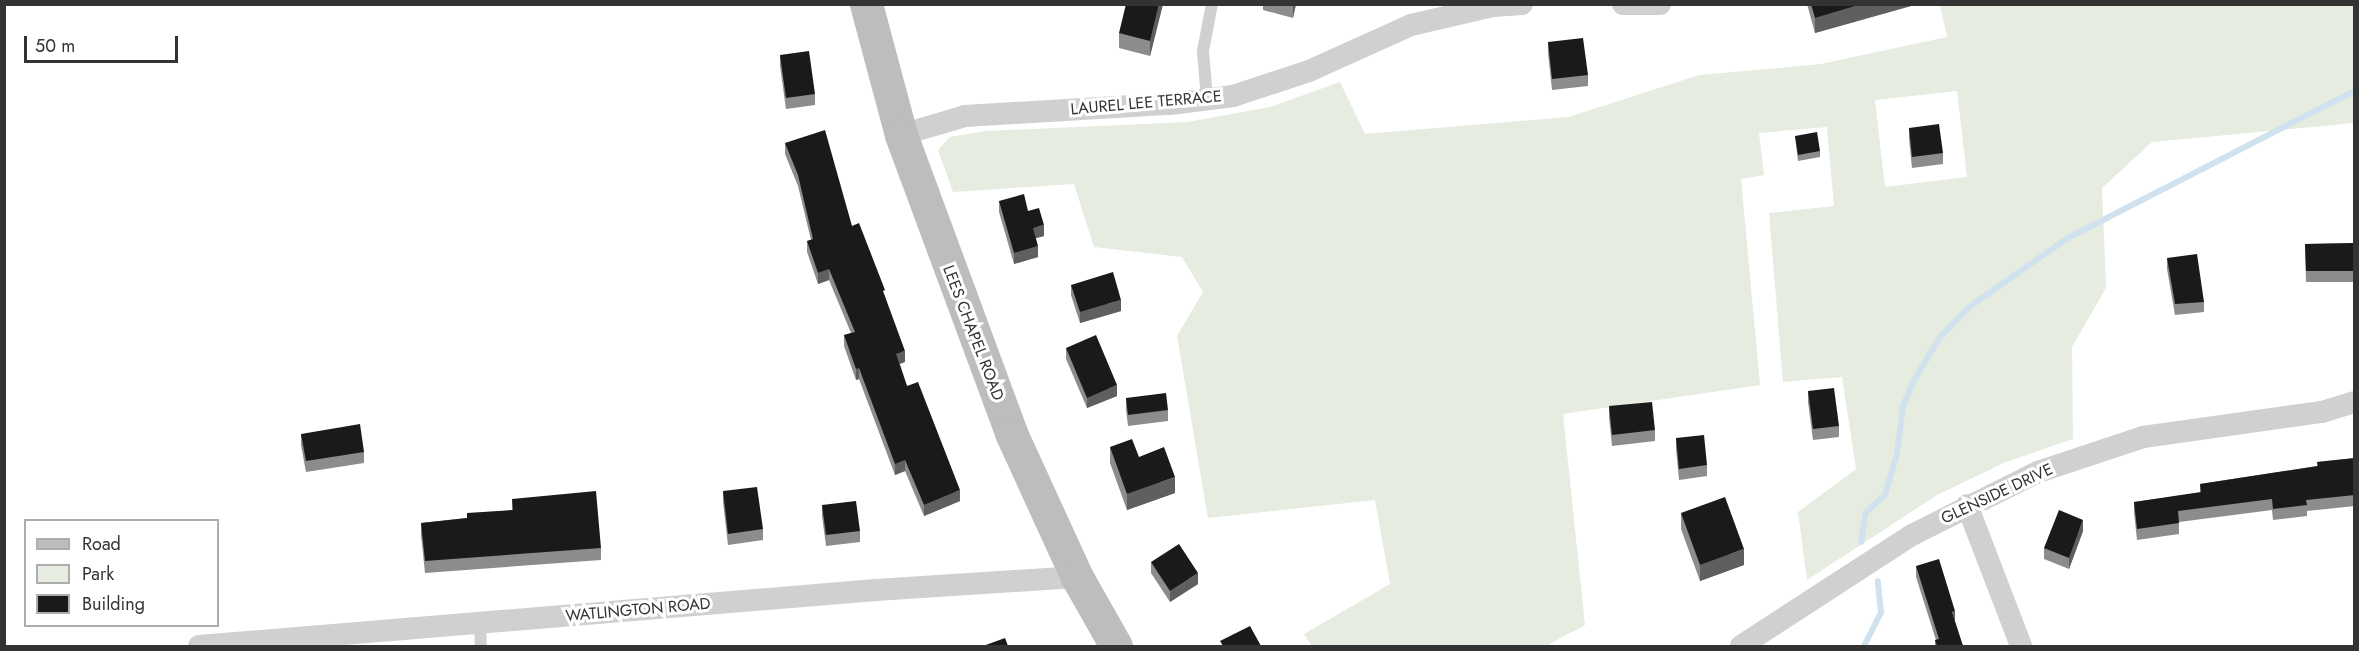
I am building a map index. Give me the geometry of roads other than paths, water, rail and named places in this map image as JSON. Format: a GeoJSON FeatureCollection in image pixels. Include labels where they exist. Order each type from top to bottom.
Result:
{"type":"FeatureCollection","features":[{"type":"Feature","properties":{"kind":"main road","name":"LEES CHAPEL ROAD"},"geometry":{"type":"LineString","coordinates":[[866,4],[901,135],[1011,433],[1077,577],[1116,646]]}},
{"type":"Feature","properties":{"kind":"street","name":"LAUREL LEE TERRACE"},"geometry":{"type":"LineString","coordinates":[[901,135],[965,116],[1170,104],[1233,96],[1309,71],[1411,25],[1478,7],[1522,4]]}},
{"type":"Feature","properties":{"kind":"street"},"geometry":{"type":"LineString","coordinates":[[1623,4],[1660,4]]}},
{"type":"Feature","properties":{"kind":"street","name":"GLENSIDE DRIVE"},"geometry":{"type":"LineString","coordinates":[[1741,646],[1912,536],[1967,506],[2038,472],[2143,437],[2322,412],[2355,402]]}},
{"type":"Feature","properties":{"kind":"street"},"geometry":{"type":"LineString","coordinates":[[1967,506],[2021,646]]}},
{"type":"Feature","properties":{"kind":"street","name":"WATLINGTON ROAD"},"geometry":{"type":"LineString","coordinates":[[200,646],[876,590],[1077,577]]}},
{"type":"Feature","properties":{"kind":"lane"},"geometry":{"type":"LineString","coordinates":[[1207,99],[1203,51],[1212,4]]}},
{"type":"Feature","properties":{"kind":"lane"},"geometry":{"type":"LineString","coordinates":[[480,623],[481,646]]}},
{"type":"Feature","properties":{"kind":"waterway"},"geometry":{"type":"LineString","coordinates":[[1861,542],[1866,512],[1885,495],[1897,454],[1903,406],[1913,382],[1940,337],[1969,307],[2068,238],[2354,91]]}},
{"type":"Feature","properties":{"kind":"waterway"},"geometry":{"type":"LineString","coordinates":[[1864,646],[1881,612],[1878,581]]}}]}
